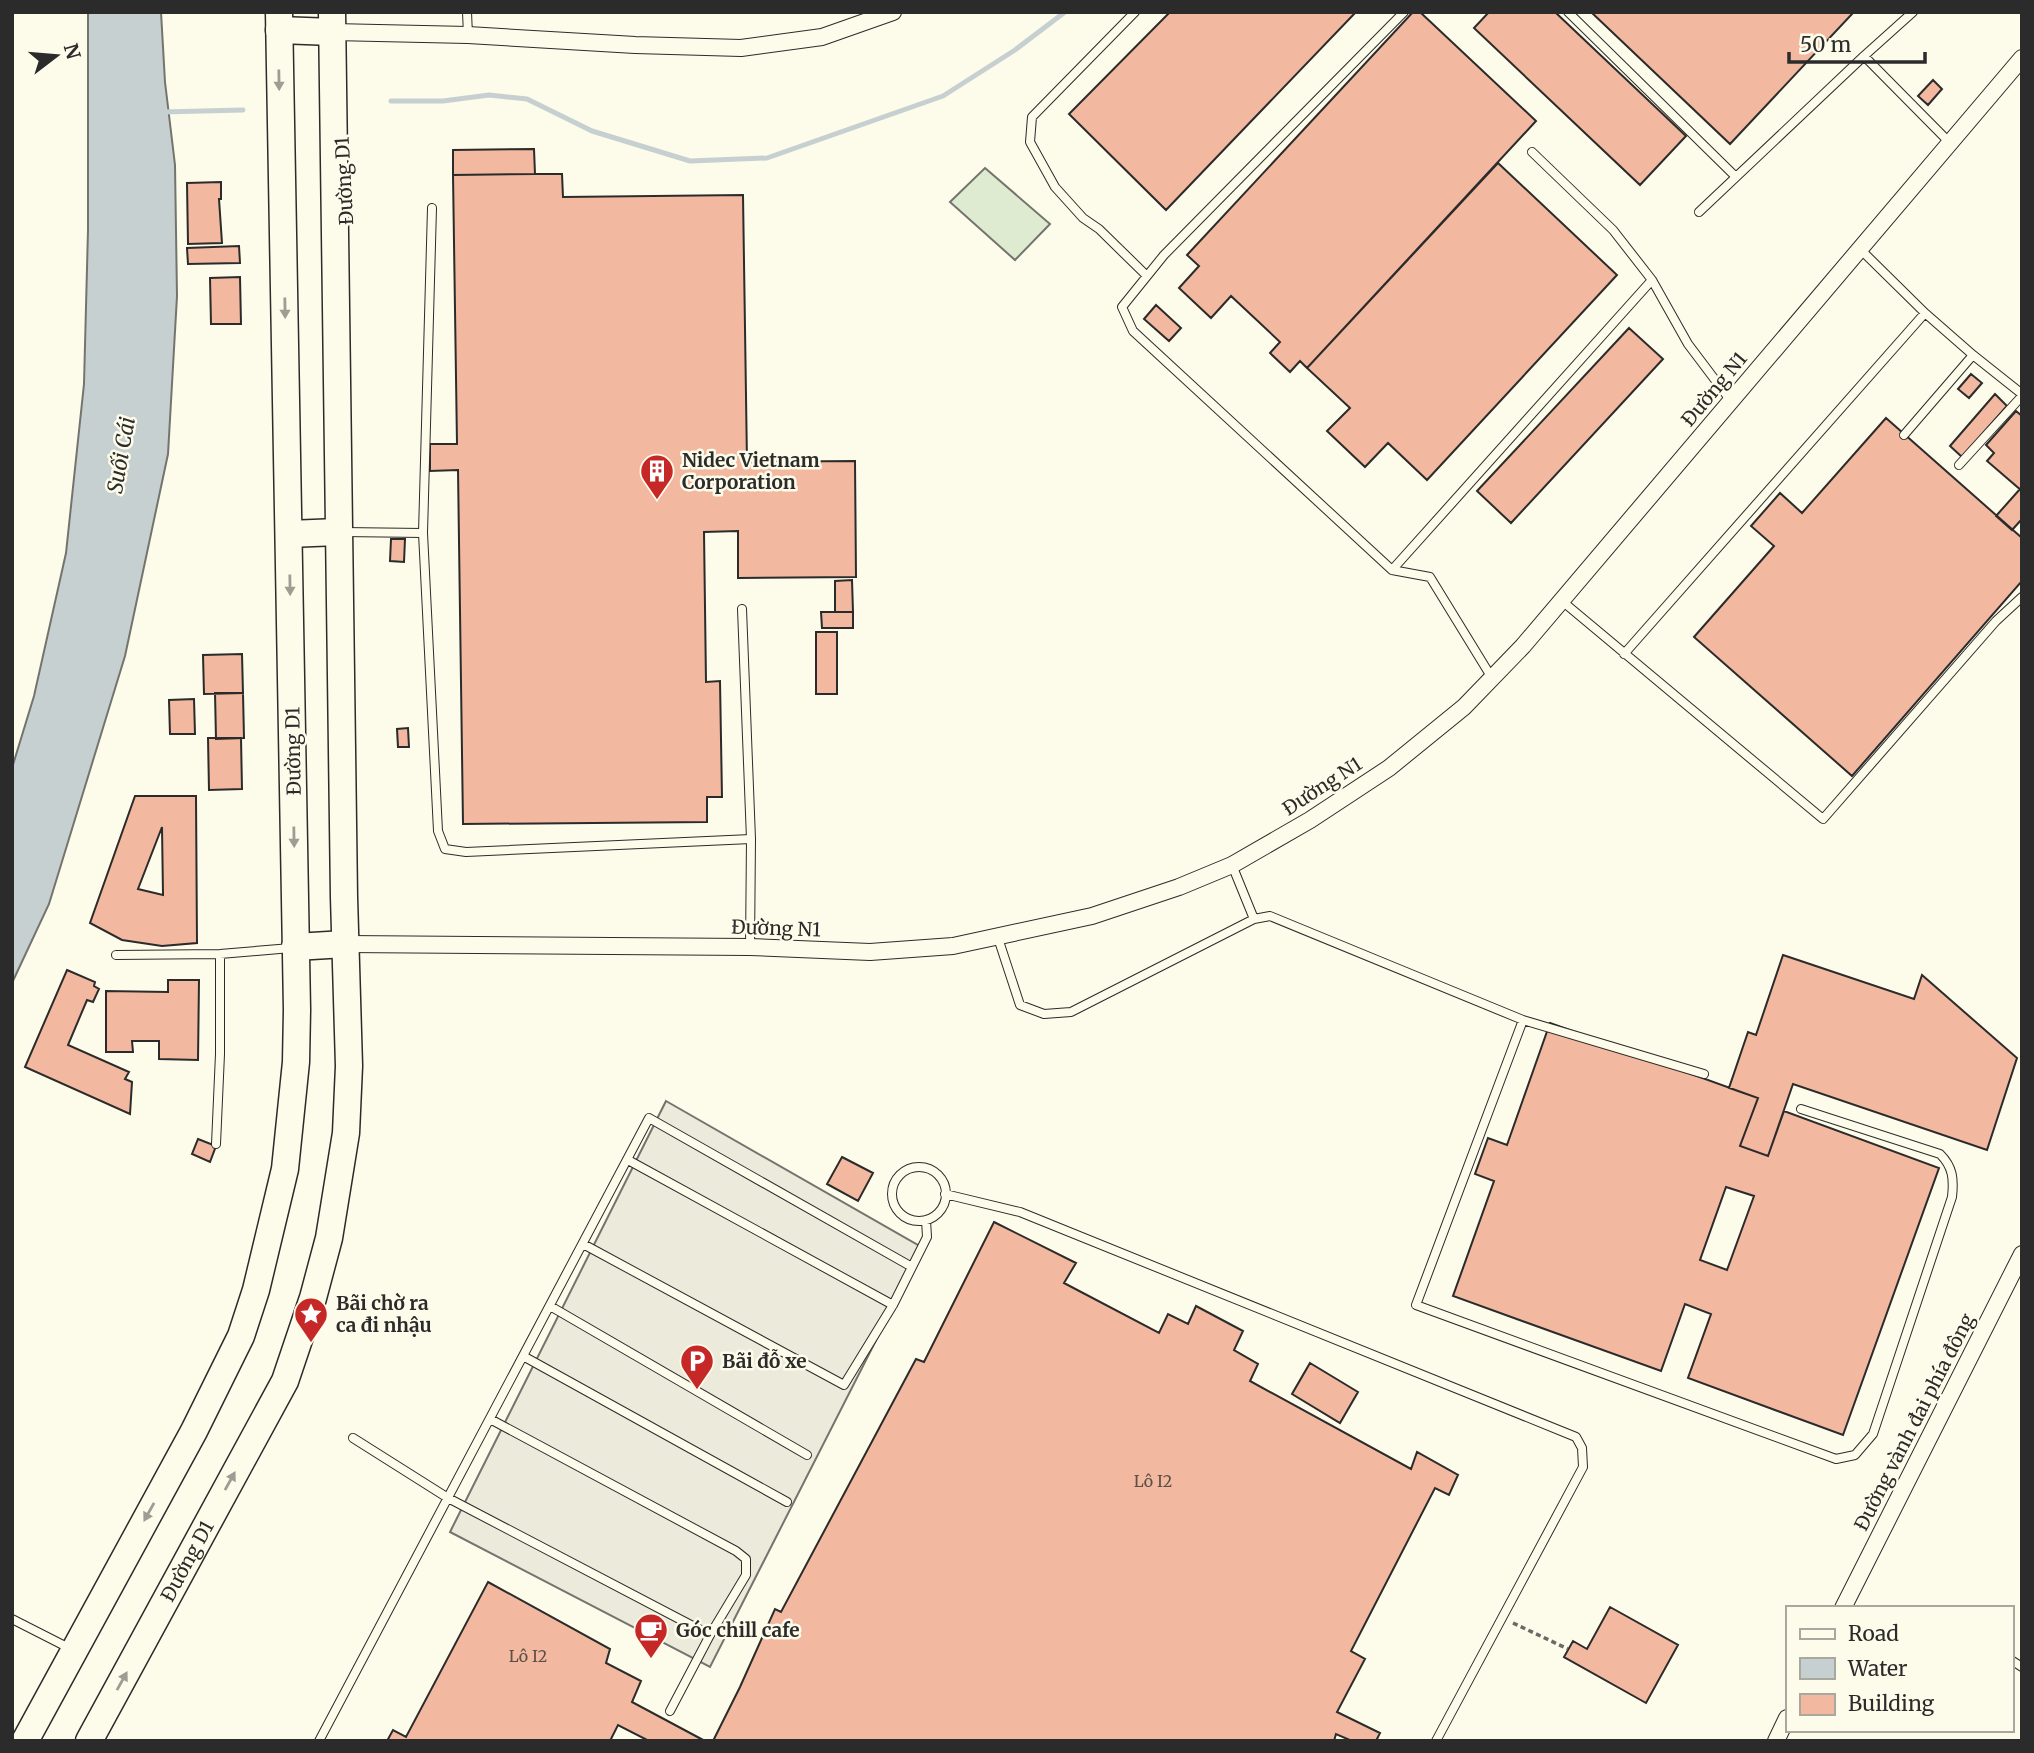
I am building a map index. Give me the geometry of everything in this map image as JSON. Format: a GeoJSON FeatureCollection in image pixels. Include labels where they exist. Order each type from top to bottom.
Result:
{"type":"FeatureCollection","features":[{"type":"Feature","properties":{"kind":"main road"},"geometry":{"type":"LineString","coordinates":[[279,21],[332,22]]}},
{"type":"Feature","properties":{"kind":"main road","name":"Đường D1"},"geometry":{"type":"LineString","coordinates":[[25,1741],[194,1431],[241,1336],[256,1290],[285,1169],[296,1062],[296,1010],[279,21]]}},
{"type":"Feature","properties":{"kind":"main road","name":"Đường D1"},"geometry":{"type":"LineString","coordinates":[[89,1741],[285,1381],[313,1298],[331,1225],[346,1133],[349,1066],[343,882],[338,468],[351,441],[344,147],[342,128],[332,102],[332,22]]}},
{"type":"Feature","properties":{"kind":"main road"},"geometry":{"type":"LineString","coordinates":[[289,534],[338,532]]}},
{"type":"Feature","properties":{"kind":"main road"},"geometry":{"type":"LineString","coordinates":[[295,947],[345,944]]}},
{"type":"Feature","properties":{"kind":"main road","name":"Đường D1"},"geometry":{"type":"LineString","coordinates":[[16,1741],[37,1701],[54,1687]]}},
{"type":"Feature","properties":{"kind":"street"},"geometry":{"type":"LineString","coordinates":[[332,22],[468,35],[741,48],[822,37],[893,12]]}},
{"type":"Feature","properties":{"kind":"street","name":"Đường N1"},"geometry":{"type":"LineString","coordinates":[[345,944],[750,947],[870,952],[953,946],[1092,916],[1232,866],[1310,820],[1389,768],[1464,707],[1562,601],[2022,58]]}},
{"type":"Feature","properties":{"kind":"street","name":"Đường vành đai phía đông"},"geometry":{"type":"LineString","coordinates":[[1844,1606],[2022,1254]]}},
{"type":"Feature","properties":{"kind":"street"},"geometry":{"type":"LineString","coordinates":[[1776,1741],[1786,1720]]}},
{"type":"Feature","properties":{"kind":"lane"},"geometry":{"type":"LineString","coordinates":[[467,12],[468,35]]}},
{"type":"Feature","properties":{"kind":"lane"},"geometry":{"type":"LineString","coordinates":[[1135,12],[1032,117],[1030,142],[1055,187],[1083,218],[1147,276]]}},
{"type":"Feature","properties":{"kind":"lane"},"geometry":{"type":"LineString","coordinates":[[1404,12],[1164,255],[1122,307],[1133,331],[1392,570],[1430,577],[1492,678]]}},
{"type":"Feature","properties":{"kind":"lane"},"geometry":{"type":"LineString","coordinates":[[1568,12],[1736,177]]}},
{"type":"Feature","properties":{"kind":"lane"},"geometry":{"type":"LineString","coordinates":[[1699,212],[1913,12]]}},
{"type":"Feature","properties":{"kind":"lane"},"geometry":{"type":"LineString","coordinates":[[1864,56],[1950,143]]}},
{"type":"Feature","properties":{"kind":"lane"},"geometry":{"type":"LineString","coordinates":[[1532,152],[1613,230],[1652,280],[1688,344],[1731,401]]}},
{"type":"Feature","properties":{"kind":"lane"},"geometry":{"type":"LineString","coordinates":[[432,208],[423,533],[438,831],[445,849],[466,852],[751,839]]}},
{"type":"Feature","properties":{"kind":"lane"},"geometry":{"type":"LineString","coordinates":[[1860,249],[1925,313],[2022,395],[1958,465]]}},
{"type":"Feature","properties":{"kind":"lane"},"geometry":{"type":"LineString","coordinates":[[1392,570],[1652,280]]}},
{"type":"Feature","properties":{"kind":"lane"},"geometry":{"type":"LineString","coordinates":[[1624,654],[1925,313]]}},
{"type":"Feature","properties":{"kind":"lane"},"geometry":{"type":"LineString","coordinates":[[1904,435],[1973,355]]}},
{"type":"Feature","properties":{"kind":"lane"},"geometry":{"type":"LineString","coordinates":[[338,532],[423,533]]}},
{"type":"Feature","properties":{"kind":"lane"},"geometry":{"type":"LineString","coordinates":[[1562,601],[1822,819],[1996,621],[2022,597]]}},
{"type":"Feature","properties":{"kind":"lane"},"geometry":{"type":"LineString","coordinates":[[741,609],[751,839],[750,947]]}},
{"type":"Feature","properties":{"kind":"lane"},"geometry":{"type":"LineString","coordinates":[[1232,866],[1254,919]]}},
{"type":"Feature","properties":{"kind":"lane"},"geometry":{"type":"LineString","coordinates":[[998,938],[1020,1005],[1044,1014],[1071,1012],[1254,919],[1270,916],[1523,1020],[1704,1074]]}},
{"type":"Feature","properties":{"kind":"lane"},"geometry":{"type":"LineString","coordinates":[[116,955],[220,954],[295,947]]}},
{"type":"Feature","properties":{"kind":"lane"},"geometry":{"type":"LineString","coordinates":[[216,1144],[220,1054],[220,954]]}},
{"type":"Feature","properties":{"kind":"lane"},"geometry":{"type":"LineString","coordinates":[[1523,1020],[1416,1305],[1836,1460],[1855,1455],[1873,1434],[1952,1197],[1954,1180],[1949,1164],[1940,1154],[1801,1109]]}},
{"type":"Feature","properties":{"kind":"lane"},"geometry":{"type":"LineString","coordinates":[[319,1741],[649,1118],[912,1267]]}},
{"type":"Feature","properties":{"kind":"lane"},"geometry":{"type":"LineString","coordinates":[[628,1160],[893,1305]]}},
{"type":"Feature","properties":{"kind":"lane"},"geometry":{"type":"LineString","coordinates":[[911,1168],[927,1168],[940,1178],[945,1194],[940,1210],[926,1220],[910,1219],[897,1209],[892,1194],[897,1178],[911,1168]]}},
{"type":"Feature","properties":{"kind":"lane"},"geometry":{"type":"LineString","coordinates":[[945,1194],[1020,1212],[1576,1437],[1582,1448],[1583,1467],[1436,1741]]}},
{"type":"Feature","properties":{"kind":"lane"},"geometry":{"type":"LineString","coordinates":[[583,1244],[844,1385],[893,1305],[928,1237],[926,1220]]}},
{"type":"Feature","properties":{"kind":"lane"},"geometry":{"type":"LineString","coordinates":[[550,1306],[807,1455]]}},
{"type":"Feature","properties":{"kind":"lane"},"geometry":{"type":"LineString","coordinates":[[523,1356],[787,1502]]}},
{"type":"Feature","properties":{"kind":"lane"},"geometry":{"type":"LineString","coordinates":[[490,1419],[736,1551],[746,1559],[746,1575],[710,1635],[670,1712]]}},
{"type":"Feature","properties":{"kind":"lane"},"geometry":{"type":"LineString","coordinates":[[353,1438],[448,1498],[710,1635]]}},
{"type":"Feature","properties":{"kind":"lane"},"geometry":{"type":"LineString","coordinates":[[12,1619],[74,1651]]}},
{"type":"Feature","properties":{"kind":"path"},"geometry":{"type":"LineString","coordinates":[[1502,1618],[1568,1649]]}},
{"type":"Feature","properties":{"kind":"green space"},"geometry":{"type":"Polygon","coordinates":[[[985,168],[1050,224],[1015,260],[950,202],[985,168]]]}},
{"type":"Feature","properties":{"kind":"shaded area"},"geometry":{"type":"Polygon","coordinates":[[[666,1101],[923,1248],[710,1667],[450,1532],[666,1101]]]}},
{"type":"Feature","properties":{"kind":"water","name":"Suối Cái"},"geometry":{"type":"Polygon","coordinates":[[[88,12],[161,12],[165,82],[175,165],[177,296],[168,454],[125,656],[49,904],[12,983],[12,768],[34,696],[66,553],[84,384],[88,230],[88,12]]]}},
{"type":"Feature","properties":{"kind":"building"},"geometry":{"type":"Polygon","coordinates":[[[1170,12],[1356,12],[1166,210],[1069,114],[1170,12]]]}},
{"type":"Feature","properties":{"kind":"building"},"geometry":{"type":"Polygon","coordinates":[[[1413,12],[1420,12],[1536,121],[1307,368],[1300,361],[1290,372],[1270,353],[1280,342],[1231,296],[1211,318],[1179,288],[1199,266],[1187,255],[1413,12]]]}},
{"type":"Feature","properties":{"kind":"building"},"geometry":{"type":"Polygon","coordinates":[[[1489,12],[1555,12],[1686,136],[1640,185],[1474,28],[1489,12]]]}},
{"type":"Feature","properties":{"kind":"building"},"geometry":{"type":"Polygon","coordinates":[[[1591,12],[1850,12],[1852,14],[1730,144],[1591,12]]]}},
{"type":"Feature","properties":{"kind":"building"},"geometry":{"type":"Polygon","coordinates":[[[1933,80],[1942,89],[1928,105],[1918,96],[1933,80]]]}},
{"type":"Feature","properties":{"kind":"building"},"geometry":{"type":"Polygon","coordinates":[[[534,149],[535,174],[453,175],[453,150],[534,149]]]}},
{"type":"Feature","properties":{"kind":"building"},"geometry":{"type":"Polygon","coordinates":[[[1498,163],[1617,275],[1427,480],[1388,443],[1365,467],[1327,431],[1350,408],[1307,368],[1498,163]]]}},
{"type":"Feature","properties":{"kind":"building","name":"Nidec Vietnam Corporation"},"geometry":{"type":"Polygon","coordinates":[[[562,174],[563,197],[743,195],[747,462],[855,461],[856,577],[738,578],[738,531],[704,532],[706,682],[720,681],[722,797],[707,797],[707,822],[463,824],[458,470],[430,471],[430,444],[457,444],[453,175],[562,174]]]}},
{"type":"Feature","properties":{"kind":"building"},"geometry":{"type":"Polygon","coordinates":[[[221,182],[219,199],[222,243],[188,244],[187,183],[221,182]]]}},
{"type":"Feature","properties":{"kind":"building"},"geometry":{"type":"Polygon","coordinates":[[[239,246],[240,263],[188,264],[187,248],[239,246]]]}},
{"type":"Feature","properties":{"kind":"building"},"geometry":{"type":"Polygon","coordinates":[[[240,277],[241,324],[211,324],[210,278],[240,277]]]}},
{"type":"Feature","properties":{"kind":"building"},"geometry":{"type":"Polygon","coordinates":[[[1156,305],[1181,328],[1169,341],[1144,319],[1156,305]]]}},
{"type":"Feature","properties":{"kind":"building"},"geometry":{"type":"Polygon","coordinates":[[[1629,328],[1663,359],[1511,523],[1477,491],[1629,328]]]}},
{"type":"Feature","properties":{"kind":"building"},"geometry":{"type":"Polygon","coordinates":[[[1971,374],[1982,383],[1969,398],[1958,389],[1971,374]]]}},
{"type":"Feature","properties":{"kind":"building"},"geometry":{"type":"Polygon","coordinates":[[[1995,394],[2007,406],[1962,457],[1950,446],[1995,394]]]}},
{"type":"Feature","properties":{"kind":"building"},"geometry":{"type":"Polygon","coordinates":[[[2016,411],[2022,416],[2022,491],[1987,461],[1994,453],[1986,445],[2016,411]]]}},
{"type":"Feature","properties":{"kind":"building"},"geometry":{"type":"Polygon","coordinates":[[[1886,418],[2022,538],[2022,581],[1852,776],[1694,637],[1774,546],[1751,526],[1780,493],[1802,513],[1886,418]]]}},
{"type":"Feature","properties":{"kind":"building"},"geometry":{"type":"Polygon","coordinates":[[[2020,489],[2022,519],[2012,530],[1996,516],[2020,489]]]}},
{"type":"Feature","properties":{"kind":"building"},"geometry":{"type":"Polygon","coordinates":[[[391,539],[405,539],[404,562],[390,561],[391,539]]]}},
{"type":"Feature","properties":{"kind":"building"},"geometry":{"type":"Polygon","coordinates":[[[852,580],[853,612],[835,612],[835,581],[852,580]]]}},
{"type":"Feature","properties":{"kind":"building"},"geometry":{"type":"Polygon","coordinates":[[[821,612],[853,612],[853,628],[822,628],[821,612]]]}},
{"type":"Feature","properties":{"kind":"building"},"geometry":{"type":"Polygon","coordinates":[[[816,632],[837,632],[837,694],[816,694],[816,632]]]}},
{"type":"Feature","properties":{"kind":"building"},"geometry":{"type":"Polygon","coordinates":[[[242,654],[243,693],[204,694],[203,655],[242,654]]]}},
{"type":"Feature","properties":{"kind":"building"},"geometry":{"type":"Polygon","coordinates":[[[215,693],[243,693],[244,738],[216,739],[215,693]]]}},
{"type":"Feature","properties":{"kind":"building"},"geometry":{"type":"Polygon","coordinates":[[[194,699],[195,734],[170,734],[169,700],[194,699]]]}},
{"type":"Feature","properties":{"kind":"building"},"geometry":{"type":"Polygon","coordinates":[[[408,728],[409,747],[398,747],[397,729],[408,728]]]}},
{"type":"Feature","properties":{"kind":"building"},"geometry":{"type":"Polygon","coordinates":[[[208,738],[241,738],[242,789],[209,790],[208,738]]]}},
{"type":"Feature","properties":{"kind":"building"},"geometry":{"type":"Polygon","coordinates":[[[135,796],[196,796],[197,943],[162,946],[122,940],[90,923],[135,796]],[[162,827],[138,889],[163,895],[162,827]]]}},
{"type":"Feature","properties":{"kind":"building"},"geometry":{"type":"Polygon","coordinates":[[[1783,955],[1914,999],[1922,975],[2017,1058],[1987,1150],[1793,1084],[1768,1156],[1740,1146],[1758,1098],[1729,1088],[1748,1032],[1756,1035],[1783,955]]]}},
{"type":"Feature","properties":{"kind":"building"},"geometry":{"type":"Polygon","coordinates":[[[67,970],[95,982],[94,986],[99,989],[93,1002],[87,1000],[68,1045],[129,1072],[125,1079],[132,1082],[130,1114],[25,1067],[67,970]]]}},
{"type":"Feature","properties":{"kind":"building"},"geometry":{"type":"Polygon","coordinates":[[[168,980],[199,980],[198,1060],[159,1059],[159,1041],[132,1041],[133,1052],[106,1052],[106,991],[168,992],[168,980]]]}},
{"type":"Feature","properties":{"kind":"building"},"geometry":{"type":"Polygon","coordinates":[[[1550,1023],[1758,1098],[1740,1146],[1768,1156],[1784,1111],[1939,1168],[1843,1435],[1688,1378],[1711,1314],[1685,1304],[1661,1371],[1453,1296],[1494,1181],[1475,1174],[1488,1138],[1507,1145],[1550,1023]],[[1726,1187],[1700,1260],[1727,1270],[1754,1196],[1726,1187]]]}},
{"type":"Feature","properties":{"kind":"building"},"geometry":{"type":"Polygon","coordinates":[[[198,1139],[216,1146],[210,1162],[192,1154],[198,1139]]]}},
{"type":"Feature","properties":{"kind":"building"},"geometry":{"type":"Polygon","coordinates":[[[842,1157],[873,1173],[858,1201],[827,1184],[842,1157]]]}},
{"type":"Feature","properties":{"kind":"building"},"geometry":{"type":"Polygon","coordinates":[[[994,1222],[1076,1263],[1064,1283],[1159,1333],[1168,1314],[1188,1324],[1196,1306],[1243,1331],[1234,1350],[1258,1364],[1250,1381],[1411,1469],[1417,1452],[1458,1475],[1449,1495],[1435,1488],[1351,1651],[1365,1659],[1337,1712],[1380,1733],[1376,1741],[1352,1741],[1336,1734],[1334,1741],[713,1741],[775,1609],[781,1612],[916,1359],[924,1362],[994,1222]]]}},
{"type":"Feature","properties":{"kind":"building"},"geometry":{"type":"Polygon","coordinates":[[[1310,1363],[1358,1392],[1340,1423],[1292,1394],[1310,1363]]]}},
{"type":"Feature","properties":{"kind":"building"},"geometry":{"type":"Polygon","coordinates":[[[488,1582],[610,1649],[606,1663],[641,1681],[632,1702],[705,1741],[649,1741],[618,1725],[610,1741],[387,1741],[393,1730],[406,1737],[488,1582]]]}},
{"type":"Feature","properties":{"kind":"building"},"geometry":{"type":"Polygon","coordinates":[[[1610,1607],[1678,1645],[1646,1703],[1564,1657],[1573,1641],[1587,1649],[1610,1607]]]}},
{"type":"Feature","properties":{"kind":"waterway"},"geometry":{"type":"LineString","coordinates":[[391,101],[443,101],[489,95],[527,99],[592,131],[690,161],[767,158],[943,96],[1015,50],[1065,12]]}},
{"type":"Feature","properties":{"kind":"waterway"},"geometry":{"type":"LineString","coordinates":[[162,112],[243,110]]}},
{"type":"Feature","properties":{"kind":"place","name":"Nidec Vietnam Corporation"},"geometry":{"type":"Point","coordinates":[657,501]}},
{"type":"Feature","properties":{"kind":"place","name":"Bãi chờ ra ca đi nhậu"},"geometry":{"type":"Point","coordinates":[311,1344]}},
{"type":"Feature","properties":{"kind":"place","name":"Bãi đỗ xe"},"geometry":{"type":"Point","coordinates":[697,1391]}},
{"type":"Feature","properties":{"kind":"place","name":"Góc chill cafe"},"geometry":{"type":"Point","coordinates":[651,1660]}}]}
